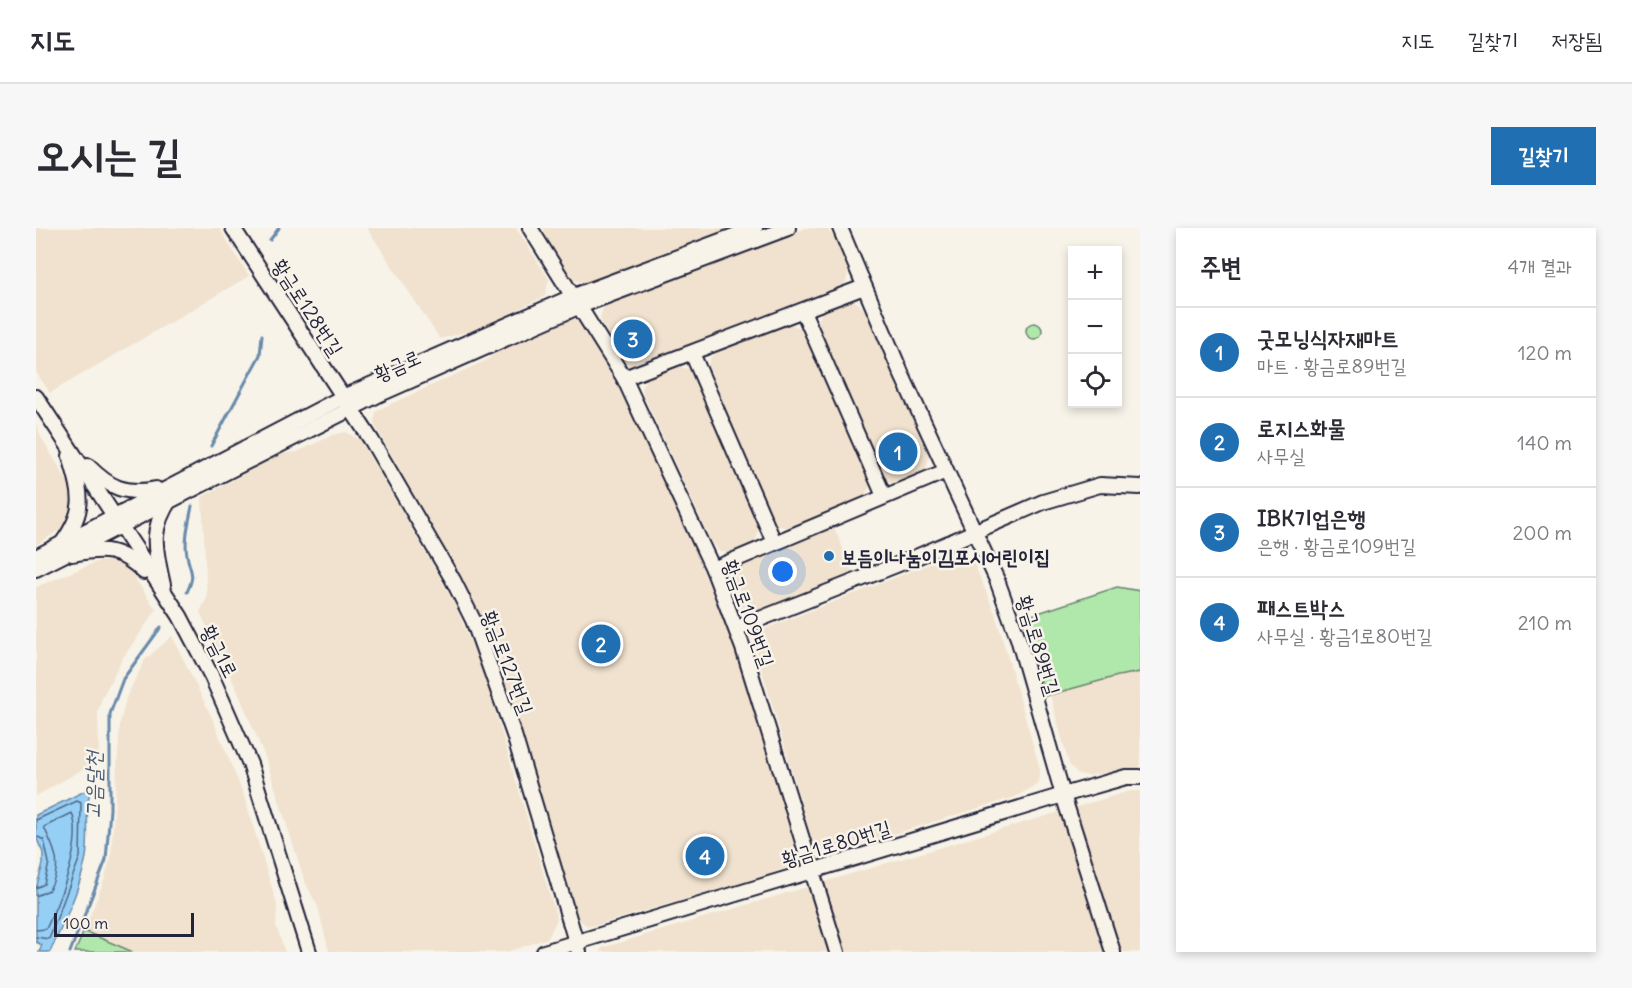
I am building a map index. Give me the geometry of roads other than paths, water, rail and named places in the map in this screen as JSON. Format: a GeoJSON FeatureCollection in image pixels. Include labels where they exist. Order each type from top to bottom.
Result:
{"type":"FeatureCollection","features":[{"type":"Feature","properties":{"kind":"street","name":"황금로128번길"},"geometry":{"type":"LineString","coordinates":[[233,228],[346,403]]}},
{"type":"Feature","properties":{"kind":"street","name":"황금로109번길"},"geometry":{"type":"LineString","coordinates":[[530,228],[624,378],[713,569],[737,628],[837,952]]}},
{"type":"Feature","properties":{"kind":"street","name":"황금로"},"geometry":{"type":"LineString","coordinates":[[36,569],[60,550],[116,520],[346,403],[577,301],[755,228]]}},
{"type":"Feature","properties":{"kind":"street","name":"황금로"},"geometry":{"type":"LineString","coordinates":[[577,301],[788,228]]}},
{"type":"Feature","properties":{"kind":"street","name":"황금로89번길"},"geometry":{"type":"LineString","coordinates":[[840,228],[864,287],[1009,610],[1063,795],[1113,952]]}},
{"type":"Feature","properties":{"kind":"street"},"geometry":{"type":"LineString","coordinates":[[624,378],[864,287]]}},
{"type":"Feature","properties":{"kind":"street"},"geometry":{"type":"LineString","coordinates":[[803,311],[884,496]]}},
{"type":"Feature","properties":{"kind":"street"},"geometry":{"type":"LineString","coordinates":[[692,353],[774,542]]}},
{"type":"Feature","properties":{"kind":"street","name":"황금1로"},"geometry":{"type":"LineString","coordinates":[[36,397],[165,592],[213,677],[244,748],[263,802],[309,952]]}},
{"type":"Feature","properties":{"kind":"street","name":"황금로127번길"},"geometry":{"type":"LineString","coordinates":[[346,403],[416,514],[473,620],[509,718],[577,947]]}},
{"type":"Feature","properties":{"kind":"street"},"geometry":{"type":"LineString","coordinates":[[66,443],[102,480],[120,490],[171,492],[155,530],[165,592]]}},
{"type":"Feature","properties":{"kind":"street"},"geometry":{"type":"LineString","coordinates":[[66,443],[81,500],[78,517],[60,550],[101,550],[119,553],[133,562],[165,592]]}},
{"type":"Feature","properties":{"kind":"street"},"geometry":{"type":"LineString","coordinates":[[713,569],[946,471]]}},
{"type":"Feature","properties":{"kind":"street"},"geometry":{"type":"LineString","coordinates":[[737,628],[975,533],[1012,514],[1080,490],[1100,485],[1140,487]]}},
{"type":"Feature","properties":{"kind":"street","name":"황금로"},"geometry":{"type":"LineString","coordinates":[[36,557],[60,550]]}},
{"type":"Feature","properties":{"kind":"street","name":"황금1로80번길"},"geometry":{"type":"LineString","coordinates":[[544,952],[577,947],[812,871],[1063,795],[1126,777],[1140,777]]}},
{"type":"Feature","properties":{"kind":"water"},"geometry":{"type":"Polygon","coordinates":[[[91,788],[86,857],[80,881],[50,952],[39,952],[42,945],[36,942],[36,888],[43,864],[43,853],[36,837],[36,815],[91,788]]]}},
{"type":"Feature","properties":{"kind":"waterway","name":"고음달천"},"geometry":{"type":"LineString","coordinates":[[270,240],[279,228]]}},
{"type":"Feature","properties":{"kind":"waterway","name":"고음달천"},"geometry":{"type":"LineString","coordinates":[[211,446],[260,355],[262,335]]}},
{"type":"Feature","properties":{"kind":"waterway","name":"고음달천"},"geometry":{"type":"LineString","coordinates":[[187,592],[192,577],[186,543],[192,506]]}},
{"type":"Feature","properties":{"kind":"waterway","name":"고음달천"},"geometry":{"type":"LineString","coordinates":[[70,952],[106,860],[110,809],[110,714],[123,679],[161,627]]}},
{"type":"Feature","properties":{"kind":"place","name":"IBK기업은행"},"geometry":{"type":"Point","coordinates":[633,339]}},
{"type":"Feature","properties":{"kind":"place","name":"굿모닝식자재마트"},"geometry":{"type":"Point","coordinates":[898,452]}},
{"type":"Feature","properties":{"kind":"place","name":"보듬이나눔이김포시어린이집"},"geometry":{"type":"Point","coordinates":[829,556]}},
{"type":"Feature","properties":{"kind":"place","name":"로지스화물"},"geometry":{"type":"Point","coordinates":[601,644]}},
{"type":"Feature","properties":{"kind":"place","name":"패스트박스"},"geometry":{"type":"Point","coordinates":[705,856]}}]}
